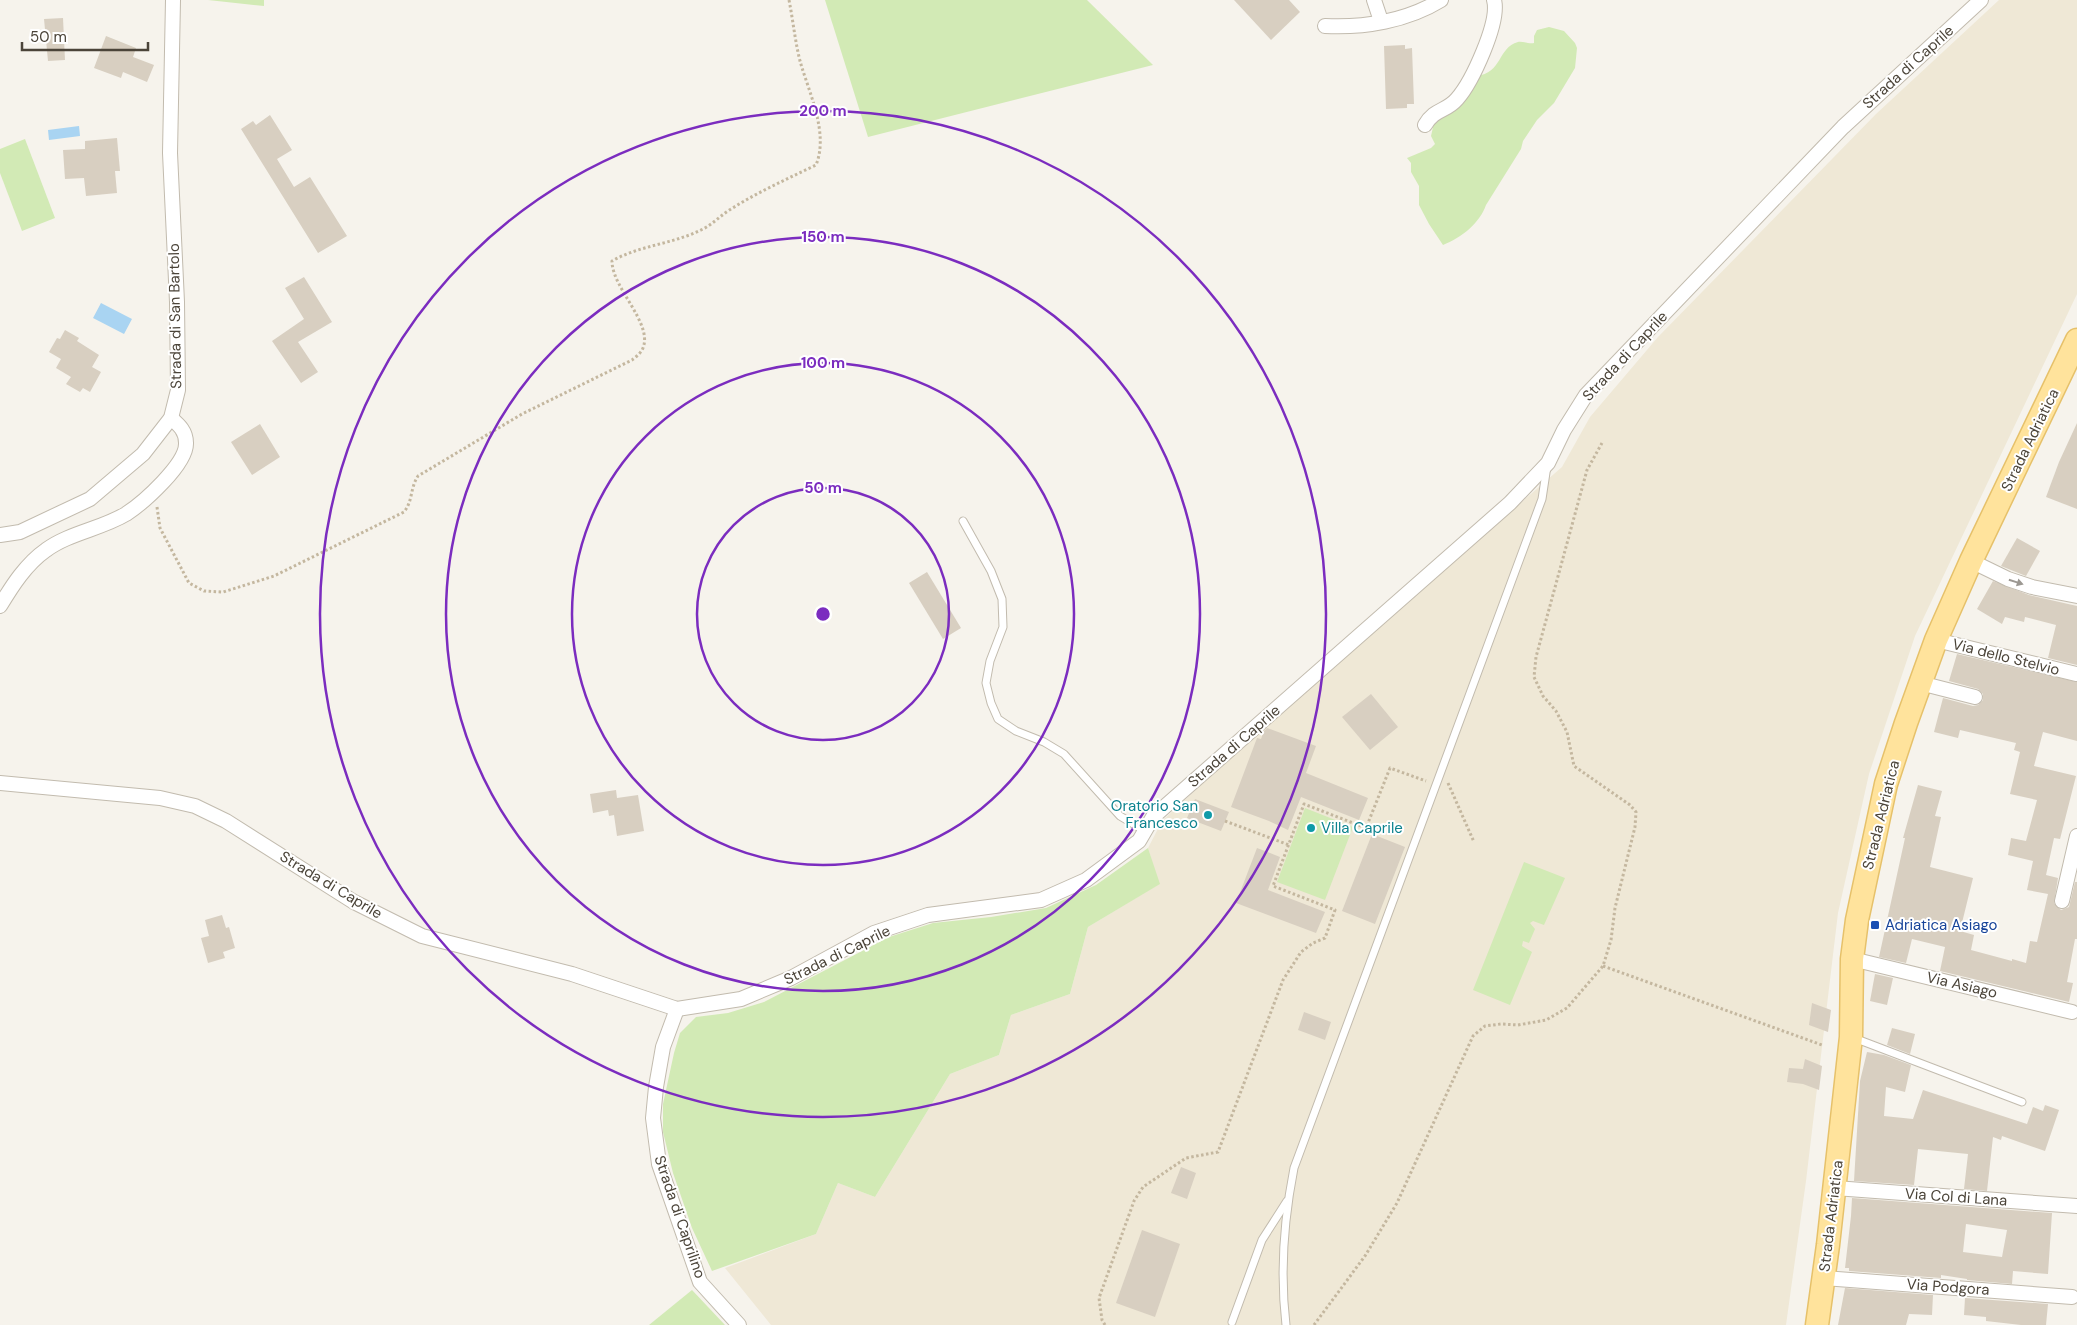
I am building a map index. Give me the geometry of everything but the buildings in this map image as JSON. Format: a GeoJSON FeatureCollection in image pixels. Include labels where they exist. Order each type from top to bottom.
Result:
{"type":"FeatureCollection","features":[{"type":"Feature","properties":{"kind":"main road","name":"Strada Adriatica"},"geometry":{"type":"LineString","coordinates":[[1816,1325],[1835,1188],[1851,1037],[1852,959],[1857,920],[1886,784],[1936,640],[1971,561],[2077,340]]}},
{"type":"Feature","properties":{"kind":"street","name":"Strada di San Bartolo"},"geometry":{"type":"LineString","coordinates":[[0,535],[20,532],[90,499],[143,454],[171,418],[178,390],[177,302],[170,153],[173,0]]}},
{"type":"Feature","properties":{"kind":"street"},"geometry":{"type":"LineString","coordinates":[[1374,0],[1381,21]]}},
{"type":"Feature","properties":{"kind":"street"},"geometry":{"type":"LineString","coordinates":[[1325,26],[1369,26],[1428,8],[1441,0]]}},
{"type":"Feature","properties":{"kind":"street"},"geometry":{"type":"LineString","coordinates":[[1425,125],[1430,115],[1450,106],[1458,98],[1476,67],[1485,50],[1492,23],[1494,0]]}},
{"type":"Feature","properties":{"kind":"street","name":"Strada di Caprile"},"geometry":{"type":"LineString","coordinates":[[0,783],[160,798],[194,806],[226,820],[354,902],[422,936],[572,974],[677,1009],[742,999],[791,978],[874,932],[928,915],[1041,900],[1086,880],[1139,841],[1153,817],[1510,504],[1548,463],[1564,430],[1586,395],[1843,127],[1981,0]]}},
{"type":"Feature","properties":{"kind":"street"},"geometry":{"type":"LineString","coordinates":[[0,606],[11,588],[30,564],[47,549],[124,514],[147,499],[179,462],[187,444],[183,429],[171,418]]}},
{"type":"Feature","properties":{"kind":"street"},"geometry":{"type":"LineString","coordinates":[[1971,561],[2008,579],[2032,587],[2077,596]]}},
{"type":"Feature","properties":{"kind":"street","name":"Via dello Stelvio"},"geometry":{"type":"LineString","coordinates":[[1936,640],[2076,674]]}},
{"type":"Feature","properties":{"kind":"street"},"geometry":{"type":"LineString","coordinates":[[1920,683],[1975,697]]}},
{"type":"Feature","properties":{"kind":"street"},"geometry":{"type":"LineString","coordinates":[[2062,900],[2077,836]]}},
{"type":"Feature","properties":{"kind":"street","name":"Via Asiago"},"geometry":{"type":"LineString","coordinates":[[1852,959],[2072,1012]]}},
{"type":"Feature","properties":{"kind":"street","name":"Strada di Caprilino"},"geometry":{"type":"LineString","coordinates":[[677,1009],[663,1047],[656,1087],[653,1118],[658,1164],[700,1282],[739,1325]]}},
{"type":"Feature","properties":{"kind":"street","name":"Via Col di Lana"},"geometry":{"type":"LineString","coordinates":[[1835,1188],[2077,1206]]}},
{"type":"Feature","properties":{"kind":"street","name":"Via Podgora"},"geometry":{"type":"LineString","coordinates":[[1824,1278],[2072,1297]]}},
{"type":"Feature","properties":{"kind":"lane"},"geometry":{"type":"LineString","coordinates":[[1286,1325],[1283,1288],[1287,1200],[1294,1168],[1542,499],[1548,463]]}},
{"type":"Feature","properties":{"kind":"lane"},"geometry":{"type":"LineString","coordinates":[[963,521],[991,571],[1002,599],[1003,627],[990,661],[986,683],[990,703],[998,719],[1016,731],[1044,742],[1064,754],[1120,816],[1145,831]]}},
{"type":"Feature","properties":{"kind":"lane"},"geometry":{"type":"LineString","coordinates":[[1851,1037],[2022,1102]]}},
{"type":"Feature","properties":{"kind":"lane"},"geometry":{"type":"LineString","coordinates":[[1232,1322],[1262,1240],[1287,1200]]}},
{"type":"Feature","properties":{"kind":"path"},"geometry":{"type":"LineString","coordinates":[[147,499],[158,508],[160,528],[190,583],[204,591],[223,592],[274,576],[404,512],[411,504],[412,485],[418,476],[522,414],[632,360],[642,349],[644,340],[640,323],[612,271],[612,261],[621,256],[670,242],[703,229],[729,210],[816,165],[820,154],[818,124],[800,59],[789,0]]}},
{"type":"Feature","properties":{"kind":"path"},"geometry":{"type":"LineString","coordinates":[[1314,1325],[1365,1256],[1397,1203],[1473,1036],[1485,1026],[1500,1024],[1518,1025],[1546,1020],[1567,1008],[1603,966],[1612,940],[1615,908],[1635,828],[1636,812],[1630,805],[1574,766],[1567,732],[1556,712],[1543,696],[1534,677],[1536,657],[1587,470],[1602,443]]}},
{"type":"Feature","properties":{"kind":"path"},"geometry":{"type":"LineString","coordinates":[[1104,1325],[1099,1298],[1138,1194],[1143,1187],[1186,1158],[1218,1152],[1283,980],[1301,952],[1312,943],[1325,938],[1335,910],[1273,886],[1304,804],[1366,828],[1390,768],[1436,785]]}},
{"type":"Feature","properties":{"kind":"path"},"geometry":{"type":"LineString","coordinates":[[1442,769],[1474,842]]}},
{"type":"Feature","properties":{"kind":"path"},"geometry":{"type":"LineString","coordinates":[[1225,821],[1289,845]]}},
{"type":"Feature","properties":{"kind":"path"},"geometry":{"type":"LineString","coordinates":[[1603,966],[1822,1046]]}},
{"type":"Feature","properties":{"kind":"shaded area"},"geometry":{"type":"Polygon","coordinates":[[[1999,0],[2077,0],[2077,294],[1915,636],[1869,774],[1838,913],[1806,1181],[1786,1325],[771,1325],[725,1268],[816,1234],[838,1183],[875,1197],[950,1074],[999,1055],[1011,1015],[1070,994],[1088,927],[1159,884],[1148,848],[1162,821],[1268,723],[1562,467],[1590,417],[1658,337],[1876,114],[1999,0]]]}},
{"type":"Feature","properties":{"kind":"green space"},"geometry":{"type":"Polygon","coordinates":[[[208,0],[264,0],[264,6],[208,0]]]}},
{"type":"Feature","properties":{"kind":"green space"},"geometry":{"type":"Polygon","coordinates":[[[825,0],[1087,0],[1153,65],[868,137],[825,0]]]}},
{"type":"Feature","properties":{"kind":"green space"},"geometry":{"type":"Polygon","coordinates":[[[1549,27],[1564,31],[1575,43],[1577,48],[1575,68],[1554,103],[1537,120],[1523,141],[1521,149],[1475,224],[1463,234],[1443,245],[1419,205],[1419,186],[1411,172],[1411,163],[1407,158],[1431,148],[1435,144],[1431,136],[1434,123],[1456,109],[1476,76],[1485,74],[1496,66],[1506,49],[1511,45],[1518,42],[1534,43],[1534,36],[1537,30],[1549,27]]]}},
{"type":"Feature","properties":{"kind":"green space"},"geometry":{"type":"Polygon","coordinates":[[[25,139],[55,218],[22,231],[0,173],[0,149],[25,139]]]}},
{"type":"Feature","properties":{"kind":"green space"},"geometry":{"type":"Polygon","coordinates":[[[1305,808],[1353,827],[1325,900],[1277,882],[1305,808]]]}},
{"type":"Feature","properties":{"kind":"green space"},"geometry":{"type":"Polygon","coordinates":[[[1148,848],[1160,884],[1088,927],[1070,994],[1011,1015],[999,1055],[950,1074],[875,1197],[838,1183],[816,1234],[712,1271],[692,1228],[673,1173],[663,1132],[663,1104],[674,1053],[680,1033],[696,1017],[728,1013],[764,1002],[889,937],[933,923],[991,917],[1046,908],[1096,885],[1148,848]]]}},
{"type":"Feature","properties":{"kind":"green space"},"geometry":{"type":"Polygon","coordinates":[[[1524,862],[1565,878],[1544,925],[1533,921],[1530,923],[1535,929],[1529,943],[1523,941],[1522,946],[1532,952],[1510,1005],[1473,990],[1524,862]]]}},
{"type":"Feature","properties":{"kind":"green space"},"geometry":{"type":"Polygon","coordinates":[[[692,1290],[725,1325],[649,1325],[692,1290]]]}},
{"type":"Feature","properties":{"kind":"water"},"geometry":{"type":"Polygon","coordinates":[[[79,126],[80,136],[49,140],[48,130],[79,126]]]}},
{"type":"Feature","properties":{"kind":"water"},"geometry":{"type":"Polygon","coordinates":[[[101,303],[132,319],[124,334],[93,318],[101,303]]]}},
{"type":"Feature","properties":{"kind":"place","name":"Oratorio San Francesco"},"geometry":{"type":"Point","coordinates":[1208,815]}},
{"type":"Feature","properties":{"kind":"place","name":"Villa Caprile"},"geometry":{"type":"Point","coordinates":[1311,828]}},
{"type":"Feature","properties":{"kind":"place","name":"Adriatica Asiago"},"geometry":{"type":"Point","coordinates":[1875,925]}}]}
